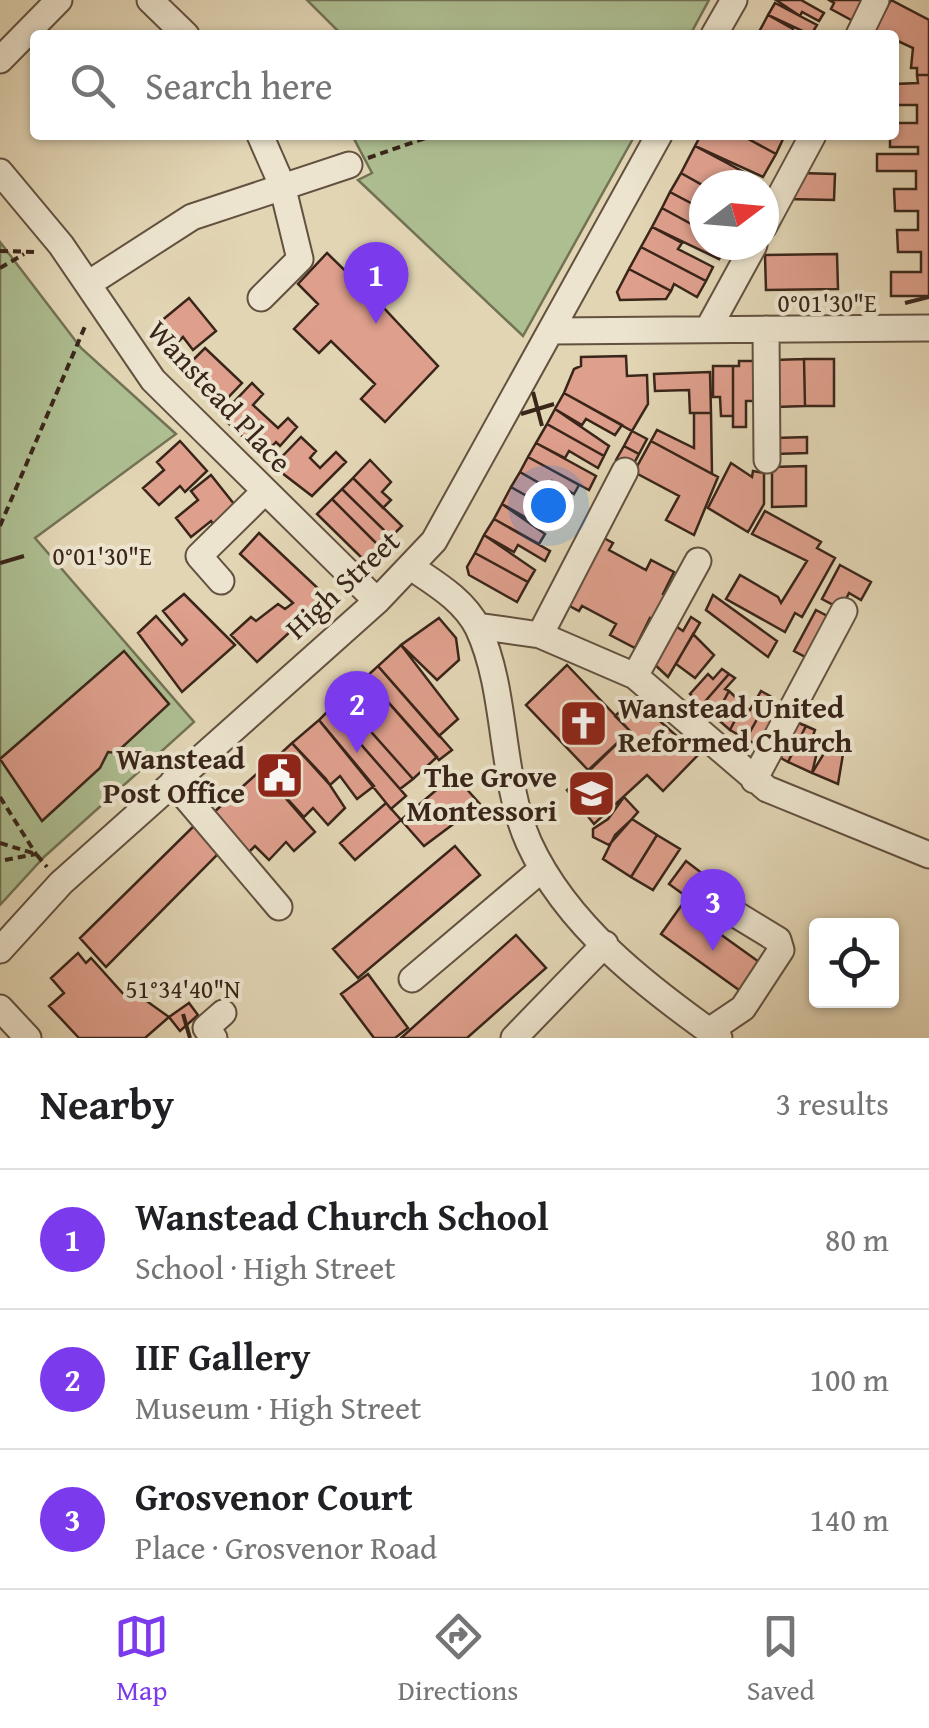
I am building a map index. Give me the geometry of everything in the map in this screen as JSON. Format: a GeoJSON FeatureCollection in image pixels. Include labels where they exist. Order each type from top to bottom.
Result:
{"type":"FeatureCollection","features":[{"type":"Feature","properties":{"kind":"street"},"geometry":{"type":"LineString","coordinates":[[0,60],[59,0]]}},
{"type":"Feature","properties":{"kind":"street"},"geometry":{"type":"LineString","coordinates":[[150,0],[181,30]]}},
{"type":"Feature","properties":{"kind":"street"},"geometry":{"type":"LineString","coordinates":[[717,30],[734,0]]}},
{"type":"Feature","properties":{"kind":"street"},"geometry":{"type":"LineString","coordinates":[[851,30],[876,0]]}},
{"type":"Feature","properties":{"kind":"street"},"geometry":{"type":"LineString","coordinates":[[261,298],[300,259],[282,185],[262,140]]}},
{"type":"Feature","properties":{"kind":"street","name":"High Street"},"geometry":{"type":"LineString","coordinates":[[0,950],[62,883],[377,600],[434,541],[656,140]]}},
{"type":"Feature","properties":{"kind":"street"},"geometry":{"type":"LineString","coordinates":[[779,199],[811,140]]}},
{"type":"Feature","properties":{"kind":"street"},"geometry":{"type":"LineString","coordinates":[[92,292],[192,217],[349,165]]}},
{"type":"Feature","properties":{"kind":"street","name":"Wanstead Place"},"geometry":{"type":"LineString","coordinates":[[0,172],[61,245],[152,380],[377,600]]}},
{"type":"Feature","properties":{"kind":"street"},"geometry":{"type":"LineString","coordinates":[[708,329],[746,260]]}},
{"type":"Feature","properties":{"kind":"street"},"geometry":{"type":"LineString","coordinates":[[552,331],[929,328]]}},
{"type":"Feature","properties":{"kind":"street"},"geometry":{"type":"LineString","coordinates":[[766,329],[767,460]]}},
{"type":"Feature","properties":{"kind":"street"},"geometry":{"type":"LineString","coordinates":[[540,635],[625,471]]}},
{"type":"Feature","properties":{"kind":"street"},"geometry":{"type":"LineString","coordinates":[[221,581],[199,556],[264,492]]}},
{"type":"Feature","properties":{"kind":"street"},"geometry":{"type":"LineString","coordinates":[[635,676],[698,561]]}},
{"type":"Feature","properties":{"kind":"street"},"geometry":{"type":"LineString","coordinates":[[411,567],[449,593],[477,626],[490,665],[503,753],[527,838],[542,869],[605,944],[706,1033],[743,1008],[781,950],[778,940],[700,892]]}},
{"type":"Feature","properties":{"kind":"street"},"geometry":{"type":"LineString","coordinates":[[754,780],[844,611]]}},
{"type":"Feature","properties":{"kind":"street"},"geometry":{"type":"LineString","coordinates":[[477,626],[540,635],[635,676],[754,780],[851,826],[929,855]]}},
{"type":"Feature","properties":{"kind":"street"},"geometry":{"type":"LineString","coordinates":[[173,782],[279,907]]}},
{"type":"Feature","properties":{"kind":"street"},"geometry":{"type":"LineString","coordinates":[[412,979],[542,869]]}},
{"type":"Feature","properties":{"kind":"street"},"geometry":{"type":"LineString","coordinates":[[514,1038],[605,944]]}},
{"type":"Feature","properties":{"kind":"street"},"geometry":{"type":"LineString","coordinates":[[0,1008],[28,1038]]}},
{"type":"Feature","properties":{"kind":"street"},"geometry":{"type":"LineString","coordinates":[[214,1038],[206,1028],[223,1013]]}},
{"type":"Feature","properties":{"kind":"path"},"geometry":{"type":"LineString","coordinates":[[349,165],[420,140]]}},
{"type":"Feature","properties":{"kind":"path"},"geometry":{"type":"LineString","coordinates":[[0,268],[24,254],[61,245]]}},
{"type":"Feature","properties":{"kind":"path"},"geometry":{"type":"LineString","coordinates":[[0,251],[24,254]]}},
{"type":"Feature","properties":{"kind":"path"},"geometry":{"type":"LineString","coordinates":[[0,526],[92,292]]}},
{"type":"Feature","properties":{"kind":"path"},"geometry":{"type":"LineString","coordinates":[[0,797],[36,854],[62,883]]}},
{"type":"Feature","properties":{"kind":"path"},"geometry":{"type":"LineString","coordinates":[[0,842],[36,854]]}},
{"type":"Feature","properties":{"kind":"path"},"geometry":{"type":"LineString","coordinates":[[0,862],[36,854]]}},
{"type":"Feature","properties":{"kind":"green space"},"geometry":{"type":"Polygon","coordinates":[[[307,0],[709,0],[693,30],[337,30],[307,0]]]}},
{"type":"Feature","properties":{"kind":"green space"},"geometry":{"type":"Polygon","coordinates":[[[355,140],[632,140],[523,336],[358,180],[372,173],[355,140]]]}},
{"type":"Feature","properties":{"kind":"green space"},"geometry":{"type":"Polygon","coordinates":[[[0,242],[81,348],[176,434],[35,538],[194,722],[44,857],[0,905],[0,242]]]}},
{"type":"Feature","properties":{"kind":"building"},"geometry":{"type":"Polygon","coordinates":[[[776,0],[801,0],[824,13],[819,21],[802,12],[800,16],[776,0]]]}},
{"type":"Feature","properties":{"kind":"building"},"geometry":{"type":"Polygon","coordinates":[[[829,0],[871,0],[853,21],[831,9],[834,3],[829,0]]]}},
{"type":"Feature","properties":{"kind":"building"},"geometry":{"type":"Polygon","coordinates":[[[891,0],[929,20],[929,75],[917,75],[917,68],[911,68],[913,48],[899,42],[899,30],[874,30],[891,0]]]}},
{"type":"Feature","properties":{"kind":"building"},"geometry":{"type":"Polygon","coordinates":[[[775,3],[817,25],[814,30],[800,30],[768,15],[775,3]]]}},
{"type":"Feature","properties":{"kind":"building"},"geometry":{"type":"Polygon","coordinates":[[[768,15],[793,29],[793,30],[760,30],[768,15]]]}},
{"type":"Feature","properties":{"kind":"building"},"geometry":{"type":"Polygon","coordinates":[[[917,75],[929,75],[929,296],[891,296],[891,272],[921,272],[921,252],[898,252],[897,230],[918,230],[918,211],[895,211],[894,189],[916,189],[916,171],[877,171],[877,154],[918,154],[918,147],[890,147],[890,140],[899,140],[899,123],[917,123],[917,105],[899,105],[899,84],[918,83],[917,75]]]}},
{"type":"Feature","properties":{"kind":"building"},"geometry":{"type":"Polygon","coordinates":[[[698,140],[750,140],[776,154],[767,170],[748,170],[695,146],[698,140]]]}},
{"type":"Feature","properties":{"kind":"building"},"geometry":{"type":"Polygon","coordinates":[[[750,140],[783,140],[776,154],[750,140]]]}},
{"type":"Feature","properties":{"kind":"building"},"geometry":{"type":"Polygon","coordinates":[[[695,146],[740,170],[689,170],[689,178],[681,173],[695,146]]]}},
{"type":"Feature","properties":{"kind":"building"},"geometry":{"type":"Polygon","coordinates":[[[681,173],[689,178],[689,202],[670,192],[681,173]]]}},
{"type":"Feature","properties":{"kind":"building"},"geometry":{"type":"Polygon","coordinates":[[[799,173],[835,174],[834,200],[786,199],[799,173]]]}},
{"type":"Feature","properties":{"kind":"building"},"geometry":{"type":"Polygon","coordinates":[[[670,192],[689,202],[689,223],[662,208],[670,192]]]}},
{"type":"Feature","properties":{"kind":"building"},"geometry":{"type":"Polygon","coordinates":[[[662,208],[689,223],[689,245],[652,227],[662,208]]]}},
{"type":"Feature","properties":{"kind":"building"},"geometry":{"type":"Polygon","coordinates":[[[652,227],[682,243],[678,249],[689,255],[689,260],[713,267],[706,281],[641,247],[652,227]]]}},
{"type":"Feature","properties":{"kind":"building"},"geometry":{"type":"Polygon","coordinates":[[[641,247],[706,281],[697,297],[674,284],[671,291],[629,269],[641,247]]]}},
{"type":"Feature","properties":{"kind":"building"},"geometry":{"type":"Polygon","coordinates":[[[327,253],[363,288],[359,293],[363,296],[368,291],[438,366],[385,422],[361,399],[375,384],[331,341],[319,353],[294,329],[318,304],[298,284],[327,253]]]}},
{"type":"Feature","properties":{"kind":"building"},"geometry":{"type":"Polygon","coordinates":[[[837,254],[838,289],[766,290],[765,260],[779,260],[779,255],[837,254]]]}},
{"type":"Feature","properties":{"kind":"building"},"geometry":{"type":"Polygon","coordinates":[[[629,269],[671,291],[666,299],[620,300],[617,292],[629,269]]]}},
{"type":"Feature","properties":{"kind":"building"},"geometry":{"type":"Polygon","coordinates":[[[189,298],[216,331],[193,350],[183,337],[177,343],[160,322],[189,298]]]}},
{"type":"Feature","properties":{"kind":"building"},"geometry":{"type":"Polygon","coordinates":[[[205,348],[242,383],[219,407],[182,371],[205,348]]]}},
{"type":"Feature","properties":{"kind":"building"},"geometry":{"type":"Polygon","coordinates":[[[626,356],[627,376],[647,375],[648,404],[632,431],[564,393],[574,369],[581,366],[581,357],[626,356]]]}},
{"type":"Feature","properties":{"kind":"building"},"geometry":{"type":"Polygon","coordinates":[[[804,359],[805,406],[775,407],[774,360],[804,359]]]}},
{"type":"Feature","properties":{"kind":"building"},"geometry":{"type":"Polygon","coordinates":[[[804,359],[834,359],[834,406],[805,406],[804,359]]]}},
{"type":"Feature","properties":{"kind":"building"},"geometry":{"type":"Polygon","coordinates":[[[739,361],[757,361],[757,401],[746,401],[746,427],[733,427],[733,366],[739,366],[739,361]]]}},
{"type":"Feature","properties":{"kind":"building"},"geometry":{"type":"Polygon","coordinates":[[[713,366],[733,366],[733,416],[721,416],[720,397],[713,397],[713,366]]]}},
{"type":"Feature","properties":{"kind":"building"},"geometry":{"type":"Polygon","coordinates":[[[710,372],[711,413],[690,413],[689,390],[655,391],[654,374],[710,372]]]}},
{"type":"Feature","properties":{"kind":"building"},"geometry":{"type":"Polygon","coordinates":[[[252,383],[263,394],[253,405],[278,428],[288,418],[297,427],[280,446],[276,442],[263,456],[227,422],[239,410],[232,404],[252,383]]]}},
{"type":"Feature","properties":{"kind":"building"},"geometry":{"type":"Polygon","coordinates":[[[564,393],[622,425],[615,435],[586,419],[582,425],[555,409],[564,393]]]}},
{"type":"Feature","properties":{"kind":"building"},"geometry":{"type":"Polygon","coordinates":[[[555,409],[609,446],[604,456],[547,424],[555,409]]]}},
{"type":"Feature","properties":{"kind":"building"},"geometry":{"type":"Polygon","coordinates":[[[694,413],[711,413],[712,474],[651,441],[657,430],[694,448],[694,413]]]}},
{"type":"Feature","properties":{"kind":"building"},"geometry":{"type":"Polygon","coordinates":[[[547,424],[604,456],[598,468],[569,451],[565,458],[536,443],[547,424]]]}},
{"type":"Feature","properties":{"kind":"building"},"geometry":{"type":"Polygon","coordinates":[[[632,431],[647,439],[639,454],[624,446],[632,431]]]}},
{"type":"Feature","properties":{"kind":"building"},"geometry":{"type":"Polygon","coordinates":[[[301,437],[316,451],[310,458],[320,468],[336,452],[346,462],[312,496],[273,466],[301,437]]]}},
{"type":"Feature","properties":{"kind":"building"},"geometry":{"type":"Polygon","coordinates":[[[807,437],[807,453],[775,454],[775,438],[807,437]]]}},
{"type":"Feature","properties":{"kind":"building"},"geometry":{"type":"Polygon","coordinates":[[[180,441],[207,471],[185,492],[180,486],[159,505],[143,488],[164,470],[157,462],[180,441]]]}},
{"type":"Feature","properties":{"kind":"building"},"geometry":{"type":"Polygon","coordinates":[[[651,441],[718,477],[694,535],[666,520],[679,496],[634,472],[651,441]]]}},
{"type":"Feature","properties":{"kind":"building"},"geometry":{"type":"Polygon","coordinates":[[[536,443],[596,476],[589,490],[528,457],[536,443]]]}},
{"type":"Feature","properties":{"kind":"building"},"geometry":{"type":"Polygon","coordinates":[[[624,446],[639,454],[631,469],[616,460],[624,446]]]}},
{"type":"Feature","properties":{"kind":"building"},"geometry":{"type":"Polygon","coordinates":[[[528,457],[579,485],[574,494],[552,481],[548,488],[520,472],[528,457]]]}},
{"type":"Feature","properties":{"kind":"building"},"geometry":{"type":"Polygon","coordinates":[[[370,460],[391,482],[382,492],[391,500],[383,508],[353,478],[370,460]]]}},
{"type":"Feature","properties":{"kind":"building"},"geometry":{"type":"Polygon","coordinates":[[[731,463],[752,477],[753,471],[764,473],[764,504],[748,532],[708,508],[731,463]]]}},
{"type":"Feature","properties":{"kind":"building"},"geometry":{"type":"Polygon","coordinates":[[[806,466],[806,506],[772,507],[772,467],[806,466]]]}},
{"type":"Feature","properties":{"kind":"building"},"geometry":{"type":"Polygon","coordinates":[[[520,472],[548,488],[545,494],[568,506],[562,516],[511,487],[520,472]]]}},
{"type":"Feature","properties":{"kind":"building"},"geometry":{"type":"Polygon","coordinates":[[[211,475],[238,509],[215,527],[211,521],[191,537],[176,518],[198,500],[191,491],[211,475]]]}},
{"type":"Feature","properties":{"kind":"building"},"geometry":{"type":"Polygon","coordinates":[[[353,478],[402,526],[391,537],[342,489],[353,478]]]}},
{"type":"Feature","properties":{"kind":"building"},"geometry":{"type":"Polygon","coordinates":[[[511,487],[555,512],[550,522],[536,514],[532,521],[502,504],[511,487]]]}},
{"type":"Feature","properties":{"kind":"building"},"geometry":{"type":"Polygon","coordinates":[[[342,489],[391,537],[381,548],[332,499],[342,489]]]}},
{"type":"Feature","properties":{"kind":"building"},"geometry":{"type":"Polygon","coordinates":[[[332,499],[381,548],[366,562],[317,514],[332,499]]]}},
{"type":"Feature","properties":{"kind":"building"},"geometry":{"type":"Polygon","coordinates":[[[502,504],[545,534],[539,544],[494,519],[502,504]]]}},
{"type":"Feature","properties":{"kind":"building"},"geometry":{"type":"Polygon","coordinates":[[[765,511],[821,542],[817,548],[835,558],[802,617],[795,613],[785,632],[726,599],[740,575],[778,597],[781,603],[807,561],[752,534],[765,511]]]}},
{"type":"Feature","properties":{"kind":"building"},"geometry":{"type":"Polygon","coordinates":[[[494,519],[550,551],[545,561],[518,545],[514,552],[484,535],[494,519]]]}},
{"type":"Feature","properties":{"kind":"building"},"geometry":{"type":"Polygon","coordinates":[[[259,533],[324,594],[324,601],[257,662],[231,635],[251,617],[256,621],[278,604],[285,609],[293,603],[240,554],[259,533]]]}},
{"type":"Feature","properties":{"kind":"building"},"geometry":{"type":"Polygon","coordinates":[[[484,535],[535,570],[528,582],[475,553],[484,535]]]}},
{"type":"Feature","properties":{"kind":"building"},"geometry":{"type":"Polygon","coordinates":[[[600,536],[613,543],[609,550],[646,570],[651,560],[674,572],[663,594],[671,599],[658,622],[650,618],[635,648],[610,635],[616,624],[582,606],[579,611],[564,603],[600,536]]]}},
{"type":"Feature","properties":{"kind":"building"},"geometry":{"type":"Polygon","coordinates":[[[475,553],[528,582],[517,602],[469,575],[467,567],[475,553]]]}},
{"type":"Feature","properties":{"kind":"building"},"geometry":{"type":"Polygon","coordinates":[[[840,565],[871,582],[861,600],[849,593],[841,609],[822,599],[840,565]]]}},
{"type":"Feature","properties":{"kind":"building"},"geometry":{"type":"Polygon","coordinates":[[[184,594],[235,645],[182,692],[138,633],[156,616],[182,645],[187,640],[163,611],[184,594]]]}},
{"type":"Feature","properties":{"kind":"building"},"geometry":{"type":"Polygon","coordinates":[[[713,595],[777,641],[768,657],[706,610],[713,595]]]}},
{"type":"Feature","properties":{"kind":"building"},"geometry":{"type":"Polygon","coordinates":[[[816,610],[833,619],[811,660],[794,651],[816,610]]]}},
{"type":"Feature","properties":{"kind":"building"},"geometry":{"type":"Polygon","coordinates":[[[691,617],[700,623],[668,677],[651,661],[677,627],[683,631],[691,617]]]}},
{"type":"Feature","properties":{"kind":"building"},"geometry":{"type":"Polygon","coordinates":[[[439,618],[456,638],[459,660],[437,680],[401,645],[439,618]]]}},
{"type":"Feature","properties":{"kind":"building"},"geometry":{"type":"Polygon","coordinates":[[[693,634],[714,655],[695,678],[676,664],[693,634]]]}},
{"type":"Feature","properties":{"kind":"building"},"geometry":{"type":"Polygon","coordinates":[[[401,645],[458,719],[439,736],[378,666],[401,645]]]}},
{"type":"Feature","properties":{"kind":"building"},"geometry":{"type":"Polygon","coordinates":[[[124,651],[169,704],[116,753],[108,752],[100,768],[42,821],[0,759],[124,651]]]}},
{"type":"Feature","properties":{"kind":"building","name":"Wanstead United Reformed Church"},"geometry":{"type":"Polygon","coordinates":[[[567,665],[630,731],[589,771],[526,705],[567,665]]]}},
{"type":"Feature","properties":{"kind":"building"},"geometry":{"type":"Polygon","coordinates":[[[378,666],[452,750],[439,760],[366,677],[378,666]]]}},
{"type":"Feature","properties":{"kind":"building"},"geometry":{"type":"Polygon","coordinates":[[[722,669],[729,674],[702,705],[690,694],[708,674],[713,679],[722,669]]]}},
{"type":"Feature","properties":{"kind":"building"},"geometry":{"type":"Polygon","coordinates":[[[729,674],[735,678],[725,689],[729,691],[715,717],[702,705],[729,674]]]}},
{"type":"Feature","properties":{"kind":"building"},"geometry":{"type":"Polygon","coordinates":[[[366,677],[437,757],[413,779],[342,699],[366,677]]]}},
{"type":"Feature","properties":{"kind":"building"},"geometry":{"type":"Polygon","coordinates":[[[729,691],[743,704],[730,730],[715,717],[729,691]]]}},
{"type":"Feature","properties":{"kind":"building"},"geometry":{"type":"Polygon","coordinates":[[[761,691],[770,696],[746,739],[730,730],[743,705],[750,710],[761,691]]]}},
{"type":"Feature","properties":{"kind":"building"},"geometry":{"type":"Polygon","coordinates":[[[634,698],[698,755],[663,791],[647,775],[594,824],[567,790],[630,731],[615,716],[634,698]]]}},
{"type":"Feature","properties":{"kind":"building"},"geometry":{"type":"Polygon","coordinates":[[[342,699],[413,779],[400,789],[330,709],[342,699]]]}},
{"type":"Feature","properties":{"kind":"building"},"geometry":{"type":"Polygon","coordinates":[[[765,705],[781,715],[764,748],[746,739],[765,705]]]}},
{"type":"Feature","properties":{"kind":"building"},"geometry":{"type":"Polygon","coordinates":[[[330,709],[406,796],[391,809],[319,720],[330,709]]]}},
{"type":"Feature","properties":{"kind":"building"},"geometry":{"type":"Polygon","coordinates":[[[319,720],[374,786],[357,799],[340,776],[330,785],[292,743],[319,720]]]}},
{"type":"Feature","properties":{"kind":"building"},"geometry":{"type":"Polygon","coordinates":[[[796,722],[806,726],[788,762],[774,754],[796,722]]]}},
{"type":"Feature","properties":{"kind":"building"},"geometry":{"type":"Polygon","coordinates":[[[806,726],[815,730],[810,744],[818,748],[812,773],[788,762],[806,726]]]}},
{"type":"Feature","properties":{"kind":"building"},"geometry":{"type":"Polygon","coordinates":[[[834,737],[845,742],[838,784],[812,773],[834,737]]]}},
{"type":"Feature","properties":{"kind":"building"},"geometry":{"type":"Polygon","coordinates":[[[292,743],[326,779],[345,808],[328,825],[313,808],[304,817],[262,771],[292,743]]]}},
{"type":"Feature","properties":{"kind":"building"},"geometry":{"type":"Polygon","coordinates":[[[261,770],[315,832],[294,851],[286,842],[269,860],[255,846],[245,856],[212,814],[261,770]]]}},
{"type":"Feature","properties":{"kind":"building"},"geometry":{"type":"Polygon","coordinates":[[[454,775],[480,804],[424,846],[401,820],[454,775]]]}},
{"type":"Feature","properties":{"kind":"building"},"geometry":{"type":"Polygon","coordinates":[[[624,797],[638,812],[609,845],[593,837],[593,829],[608,819],[624,797]]]}},
{"type":"Feature","properties":{"kind":"building"},"geometry":{"type":"Polygon","coordinates":[[[386,803],[401,820],[355,860],[340,843],[386,803]]]}},
{"type":"Feature","properties":{"kind":"building"},"geometry":{"type":"Polygon","coordinates":[[[201,819],[223,849],[106,967],[80,938],[201,819]]]}},
{"type":"Feature","properties":{"kind":"building"},"geometry":{"type":"Polygon","coordinates":[[[632,819],[657,835],[631,877],[603,859],[615,835],[632,819]]]}},
{"type":"Feature","properties":{"kind":"building"},"geometry":{"type":"Polygon","coordinates":[[[657,835],[680,849],[653,890],[631,877],[657,835]]]}},
{"type":"Feature","properties":{"kind":"building"},"geometry":{"type":"Polygon","coordinates":[[[455,846],[480,875],[358,978],[333,949],[455,846]]]}},
{"type":"Feature","properties":{"kind":"building"},"geometry":{"type":"Polygon","coordinates":[[[686,861],[703,874],[687,897],[669,884],[686,861]]]}},
{"type":"Feature","properties":{"kind":"building"},"geometry":{"type":"Polygon","coordinates":[[[681,906],[766,967],[746,995],[661,934],[681,906]]]}},
{"type":"Feature","properties":{"kind":"building"},"geometry":{"type":"Polygon","coordinates":[[[516,935],[546,968],[467,1038],[401,1038],[516,935]]]}},
{"type":"Feature","properties":{"kind":"building"},"geometry":{"type":"Polygon","coordinates":[[[78,953],[86,963],[91,958],[127,998],[134,992],[169,1017],[145,1038],[79,1038],[49,1006],[64,993],[51,978],[78,953]]]}},
{"type":"Feature","properties":{"kind":"building"},"geometry":{"type":"Polygon","coordinates":[[[368,974],[408,1028],[395,1038],[374,1038],[341,994],[368,974]]]}},
{"type":"Feature","properties":{"kind":"building"},"geometry":{"type":"Polygon","coordinates":[[[189,1003],[198,1015],[180,1031],[169,1017],[189,1003]]]}},
{"type":"Feature","properties":{"kind":"place","name":"Wanstead Church School"},"geometry":{"type":"Point","coordinates":[376,324]}},
{"type":"Feature","properties":{"kind":"place","name":"Wanstead United Reformed Church"},"geometry":{"type":"Point","coordinates":[583,724]}},
{"type":"Feature","properties":{"kind":"place","name":"IIF Gallery"},"geometry":{"type":"Point","coordinates":[357,753]}},
{"type":"Feature","properties":{"kind":"place","name":"Wanstead Post Office"},"geometry":{"type":"Point","coordinates":[280,775]}},
{"type":"Feature","properties":{"kind":"place","name":"The Grove Montessori"},"geometry":{"type":"Point","coordinates":[592,793]}},
{"type":"Feature","properties":{"kind":"place","name":"Grosvenor Court"},"geometry":{"type":"Point","coordinates":[713,951]}}]}
